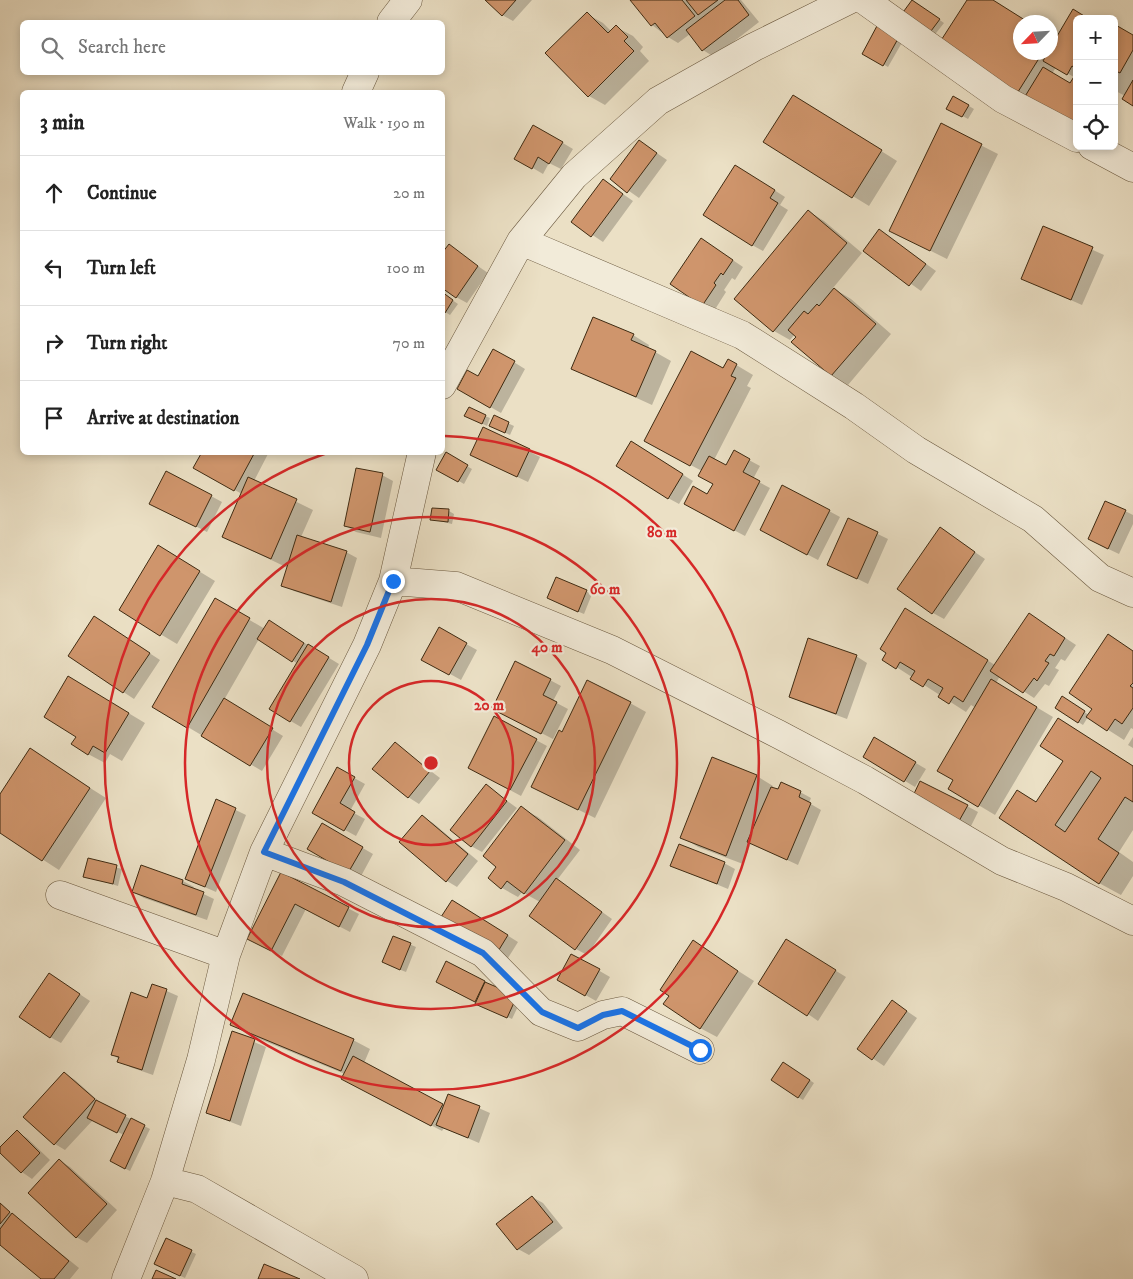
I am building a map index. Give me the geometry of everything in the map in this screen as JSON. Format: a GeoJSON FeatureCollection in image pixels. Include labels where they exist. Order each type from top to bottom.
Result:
{"type":"FeatureCollection","features":[{"type":"Feature","properties":{"kind":"street"},"geometry":{"type":"LineString","coordinates":[[393,20],[408,0]]}},
{"type":"Feature","properties":{"kind":"street"},"geometry":{"type":"LineString","coordinates":[[445,380],[522,241],[574,176],[658,101],[754,47],[850,0]]}},
{"type":"Feature","properties":{"kind":"street"},"geometry":{"type":"LineString","coordinates":[[864,0],[1002,99],[1073,136]]}},
{"type":"Feature","properties":{"kind":"street"},"geometry":{"type":"LineString","coordinates":[[357,90],[364,75]]}},
{"type":"Feature","properties":{"kind":"street"},"geometry":{"type":"LineString","coordinates":[[1099,150],[1133,168]]}},
{"type":"Feature","properties":{"kind":"street"},"geometry":{"type":"LineString","coordinates":[[522,241],[742,336],[854,406],[916,450],[1033,519],[1100,578],[1133,593]]}},
{"type":"Feature","properties":{"kind":"street"},"geometry":{"type":"LineString","coordinates":[[126,1279],[165,1181],[201,1060],[226,954],[264,852],[367,645],[393,581],[421,455]]}},
{"type":"Feature","properties":{"kind":"street"},"geometry":{"type":"LineString","coordinates":[[393,581],[456,586],[612,650],[865,780],[1002,861],[1066,886],[1133,921]]}},
{"type":"Feature","properties":{"kind":"street"},"geometry":{"type":"LineString","coordinates":[[264,852],[344,882],[483,953],[542,1012],[578,1028],[603,1015],[622,1011],[700,1050]]}},
{"type":"Feature","properties":{"kind":"street"},"geometry":{"type":"LineString","coordinates":[[60,895],[226,954]]}},
{"type":"Feature","properties":{"kind":"street"},"geometry":{"type":"LineString","coordinates":[[165,1181],[197,1189],[354,1279]]}},
{"type":"Feature","properties":{"kind":"building"},"geometry":{"type":"Polygon","coordinates":[[[485,0],[516,0],[502,16],[485,0]]]}},
{"type":"Feature","properties":{"kind":"building"},"geometry":{"type":"Polygon","coordinates":[[[630,0],[682,0],[695,16],[667,38],[655,23],[651,26],[630,0]]]}},
{"type":"Feature","properties":{"kind":"building"},"geometry":{"type":"Polygon","coordinates":[[[686,0],[718,0],[698,15],[686,0]]]}},
{"type":"Feature","properties":{"kind":"building"},"geometry":{"type":"Polygon","coordinates":[[[725,0],[738,0],[749,15],[702,51],[686,30],[725,0]]]}},
{"type":"Feature","properties":{"kind":"building"},"geometry":{"type":"Polygon","coordinates":[[[912,0],[940,19],[928,35],[901,15],[912,0]]]}},
{"type":"Feature","properties":{"kind":"building"},"geometry":{"type":"Polygon","coordinates":[[[967,0],[993,0],[1017,15],[1013,15],[1013,60],[1038,60],[1016,95],[938,45],[967,0]]]}},
{"type":"Feature","properties":{"kind":"building"},"geometry":{"type":"Polygon","coordinates":[[[1073,9],[1083,15],[1073,15],[1073,67],[1067,75],[1043,61],[1058,60],[1058,34],[1073,9]]]}},
{"type":"Feature","properties":{"kind":"building"},"geometry":{"type":"Polygon","coordinates":[[[587,12],[608,33],[616,25],[628,37],[624,41],[634,51],[588,97],[545,53],[587,12]]]}},
{"type":"Feature","properties":{"kind":"building"},"geometry":{"type":"Polygon","coordinates":[[[878,24],[900,35],[883,66],[862,54],[878,24]]]}},
{"type":"Feature","properties":{"kind":"building"},"geometry":{"type":"Polygon","coordinates":[[[1118,26],[1133,35],[1133,50],[1120,73],[1118,72],[1118,26]]]}},
{"type":"Feature","properties":{"kind":"building"},"geometry":{"type":"Polygon","coordinates":[[[1043,67],[1070,83],[1073,78],[1073,128],[1024,98],[1043,67]]]}},
{"type":"Feature","properties":{"kind":"building"},"geometry":{"type":"Polygon","coordinates":[[[1133,80],[1133,106],[1122,99],[1133,80]]]}},
{"type":"Feature","properties":{"kind":"building"},"geometry":{"type":"Polygon","coordinates":[[[793,95],[882,150],[852,198],[763,142],[793,95]]]}},
{"type":"Feature","properties":{"kind":"building"},"geometry":{"type":"Polygon","coordinates":[[[953,96],[969,105],[962,117],[946,109],[953,96]]]}},
{"type":"Feature","properties":{"kind":"building"},"geometry":{"type":"Polygon","coordinates":[[[941,123],[982,144],[930,251],[889,231],[941,123]]]}},
{"type":"Feature","properties":{"kind":"building"},"geometry":{"type":"Polygon","coordinates":[[[533,125],[563,142],[549,164],[538,157],[532,169],[514,159],[533,125]]]}},
{"type":"Feature","properties":{"kind":"building"},"geometry":{"type":"Polygon","coordinates":[[[639,140],[657,153],[627,193],[610,179],[639,140]]]}},
{"type":"Feature","properties":{"kind":"building"},"geometry":{"type":"Polygon","coordinates":[[[735,165],[775,190],[770,198],[778,203],[752,246],[703,215],[735,165]]]}},
{"type":"Feature","properties":{"kind":"building"},"geometry":{"type":"Polygon","coordinates":[[[603,179],[623,194],[591,237],[571,222],[603,179]]]}},
{"type":"Feature","properties":{"kind":"building"},"geometry":{"type":"Polygon","coordinates":[[[808,210],[847,243],[773,332],[734,299],[808,210]]]}},
{"type":"Feature","properties":{"kind":"building"},"geometry":{"type":"Polygon","coordinates":[[[1043,226],[1093,247],[1071,300],[1021,279],[1043,226]]]}},
{"type":"Feature","properties":{"kind":"building"},"geometry":{"type":"Polygon","coordinates":[[[879,229],[926,264],[909,286],[863,251],[879,229]]]}},
{"type":"Feature","properties":{"kind":"building"},"geometry":{"type":"Polygon","coordinates":[[[701,238],[733,260],[723,275],[721,273],[714,283],[716,285],[702,306],[670,284],[701,238]]]}},
{"type":"Feature","properties":{"kind":"building"},"geometry":{"type":"Polygon","coordinates":[[[449,244],[478,266],[456,298],[445,290],[445,249],[449,244]]]}},
{"type":"Feature","properties":{"kind":"building"},"geometry":{"type":"Polygon","coordinates":[[[834,288],[876,324],[831,376],[791,342],[796,337],[788,330],[804,311],[808,314],[817,304],[819,306],[834,288]]]}},
{"type":"Feature","properties":{"kind":"building"},"geometry":{"type":"Polygon","coordinates":[[[445,294],[453,300],[445,313],[445,294]]]}},
{"type":"Feature","properties":{"kind":"building"},"geometry":{"type":"Polygon","coordinates":[[[593,317],[634,334],[631,340],[656,351],[636,397],[571,369],[593,317]]]}},
{"type":"Feature","properties":{"kind":"building"},"geometry":{"type":"Polygon","coordinates":[[[493,349],[515,361],[490,408],[457,389],[467,370],[478,376],[493,349]]]}},
{"type":"Feature","properties":{"kind":"building"},"geometry":{"type":"Polygon","coordinates":[[[691,351],[723,368],[728,359],[737,364],[731,376],[736,378],[690,466],[644,441],[691,351]]]}},
{"type":"Feature","properties":{"kind":"building"},"geometry":{"type":"Polygon","coordinates":[[[469,407],[486,415],[482,424],[464,416],[469,407]]]}},
{"type":"Feature","properties":{"kind":"building"},"geometry":{"type":"Polygon","coordinates":[[[494,415],[509,422],[505,433],[489,426],[494,415]]]}},
{"type":"Feature","properties":{"kind":"building"},"geometry":{"type":"Polygon","coordinates":[[[483,427],[530,449],[517,477],[470,455],[483,427]]]}},
{"type":"Feature","properties":{"kind":"building"},"geometry":{"type":"Polygon","coordinates":[[[631,441],[683,474],[668,499],[616,466],[631,441]]]}},
{"type":"Feature","properties":{"kind":"building"},"geometry":{"type":"Polygon","coordinates":[[[734,450],[750,459],[743,472],[760,481],[734,531],[684,504],[693,486],[707,494],[713,484],[698,476],[709,456],[726,465],[734,450]]]}},
{"type":"Feature","properties":{"kind":"building"},"geometry":{"type":"Polygon","coordinates":[[[446,452],[468,465],[458,482],[436,470],[446,452]]]}},
{"type":"Feature","properties":{"kind":"building"},"geometry":{"type":"Polygon","coordinates":[[[200,455],[253,455],[234,491],[193,468],[200,455]]]}},
{"type":"Feature","properties":{"kind":"building"},"geometry":{"type":"Polygon","coordinates":[[[356,468],[383,473],[370,532],[344,526],[356,468]]]}},
{"type":"Feature","properties":{"kind":"building"},"geometry":{"type":"Polygon","coordinates":[[[166,471],[212,495],[196,527],[149,504],[166,471]]]}},
{"type":"Feature","properties":{"kind":"building"},"geometry":{"type":"Polygon","coordinates":[[[248,477],[297,499],[271,559],[222,537],[248,477]]]}},
{"type":"Feature","properties":{"kind":"building"},"geometry":{"type":"Polygon","coordinates":[[[782,485],[830,510],[807,555],[760,530],[782,485]]]}},
{"type":"Feature","properties":{"kind":"building"},"geometry":{"type":"Polygon","coordinates":[[[1105,501],[1126,510],[1108,549],[1088,539],[1105,501]]]}},
{"type":"Feature","properties":{"kind":"building"},"geometry":{"type":"Polygon","coordinates":[[[432,508],[449,509],[448,522],[430,520],[432,508]]]}},
{"type":"Feature","properties":{"kind":"building"},"geometry":{"type":"Polygon","coordinates":[[[848,518],[878,532],[857,579],[827,565],[848,518]]]}},
{"type":"Feature","properties":{"kind":"building"},"geometry":{"type":"Polygon","coordinates":[[[940,527],[975,552],[932,614],[897,589],[940,527]]]}},
{"type":"Feature","properties":{"kind":"building"},"geometry":{"type":"Polygon","coordinates":[[[297,535],[347,551],[331,602],[281,586],[297,535]]]}},
{"type":"Feature","properties":{"kind":"building"},"geometry":{"type":"Polygon","coordinates":[[[158,545],[200,571],[160,636],[119,610],[158,545]]]}},
{"type":"Feature","properties":{"kind":"building"},"geometry":{"type":"Polygon","coordinates":[[[556,577],[587,590],[578,612],[547,598],[556,577]]]}},
{"type":"Feature","properties":{"kind":"building"},"geometry":{"type":"Polygon","coordinates":[[[215,598],[250,618],[187,728],[152,707],[215,598]]]}},
{"type":"Feature","properties":{"kind":"building"},"geometry":{"type":"Polygon","coordinates":[[[905,608],[988,660],[963,702],[954,696],[949,704],[938,697],[943,688],[928,679],[923,687],[910,679],[915,671],[900,662],[896,669],[882,660],[886,653],[880,649],[905,608]]]}},
{"type":"Feature","properties":{"kind":"building"},"geometry":{"type":"Polygon","coordinates":[[[1029,613],[1065,638],[1054,656],[1050,654],[1045,661],[1049,663],[1037,681],[1034,678],[1023,693],[990,671],[1029,613]]]}},
{"type":"Feature","properties":{"kind":"building"},"geometry":{"type":"Polygon","coordinates":[[[94,616],[150,653],[123,693],[68,656],[94,616]]]}},
{"type":"Feature","properties":{"kind":"building"},"geometry":{"type":"Polygon","coordinates":[[[269,620],[304,643],[292,662],[257,639],[269,620]]]}},
{"type":"Feature","properties":{"kind":"building"},"geometry":{"type":"Polygon","coordinates":[[[439,627],[467,643],[449,675],[421,660],[439,627]]]}},
{"type":"Feature","properties":{"kind":"building"},"geometry":{"type":"Polygon","coordinates":[[[1108,634],[1133,651],[1133,683],[1130,686],[1133,688],[1133,708],[1122,724],[1115,719],[1107,731],[1086,717],[1092,709],[1069,693],[1108,634]]]}},
{"type":"Feature","properties":{"kind":"building"},"geometry":{"type":"Polygon","coordinates":[[[808,638],[857,655],[836,714],[789,697],[808,638]]]}},
{"type":"Feature","properties":{"kind":"building"},"geometry":{"type":"Polygon","coordinates":[[[308,644],[329,657],[290,722],[269,709],[308,644]]]}},
{"type":"Feature","properties":{"kind":"building"},"geometry":{"type":"Polygon","coordinates":[[[515,661],[551,679],[543,695],[557,702],[541,734],[492,709],[515,661]]]}},
{"type":"Feature","properties":{"kind":"building"},"geometry":{"type":"Polygon","coordinates":[[[68,676],[129,713],[105,753],[93,746],[88,755],[71,744],[76,737],[44,717],[68,676]]]}},
{"type":"Feature","properties":{"kind":"building"},"geometry":{"type":"Polygon","coordinates":[[[991,679],[1037,707],[978,807],[948,789],[953,780],[937,771],[991,679]]]}},
{"type":"Feature","properties":{"kind":"building"},"geometry":{"type":"Polygon","coordinates":[[[587,680],[631,702],[578,810],[531,787],[559,730],[562,732],[587,680]]]}},
{"type":"Feature","properties":{"kind":"building"},"geometry":{"type":"Polygon","coordinates":[[[1062,696],[1085,711],[1078,723],[1055,708],[1062,696]]]}},
{"type":"Feature","properties":{"kind":"building"},"geometry":{"type":"Polygon","coordinates":[[[224,698],[273,728],[250,766],[201,736],[224,698]]]}},
{"type":"Feature","properties":{"kind":"building"},"geometry":{"type":"Polygon","coordinates":[[[494,716],[537,739],[510,790],[468,768],[494,716]]]}},
{"type":"Feature","properties":{"kind":"building"},"geometry":{"type":"Polygon","coordinates":[[[1058,718],[1133,766],[1133,802],[1125,797],[1098,839],[1119,853],[1099,884],[999,818],[1017,790],[1036,802],[1063,761],[1040,746],[1058,718]],[[1091,771],[1055,825],[1065,832],[1101,778],[1091,771]]]}},
{"type":"Feature","properties":{"kind":"building"},"geometry":{"type":"Polygon","coordinates":[[[874,737],[916,762],[904,782],[863,757],[874,737]]]}},
{"type":"Feature","properties":{"kind":"building"},"geometry":{"type":"Polygon","coordinates":[[[395,742],[430,771],[408,798],[372,769],[395,742]]]}},
{"type":"Feature","properties":{"kind":"building"},"geometry":{"type":"Polygon","coordinates":[[[30,748],[90,788],[42,861],[0,833],[0,794],[30,748]]]}},
{"type":"Feature","properties":{"kind":"building"},"geometry":{"type":"Polygon","coordinates":[[[712,757],[757,775],[726,856],[680,838],[712,757]]]}},
{"type":"Feature","properties":{"kind":"building"},"geometry":{"type":"Polygon","coordinates":[[[337,767],[355,777],[340,803],[355,812],[344,831],[312,813],[337,767]]]}},
{"type":"Feature","properties":{"kind":"building"},"geometry":{"type":"Polygon","coordinates":[[[920,781],[968,805],[959,821],[912,798],[920,781]]]}},
{"type":"Feature","properties":{"kind":"building"},"geometry":{"type":"Polygon","coordinates":[[[781,782],[801,791],[799,797],[811,803],[787,860],[747,842],[771,787],[778,789],[781,782]]]}},
{"type":"Feature","properties":{"kind":"building"},"geometry":{"type":"Polygon","coordinates":[[[486,784],[507,801],[471,847],[450,830],[486,784]]]}},
{"type":"Feature","properties":{"kind":"building"},"geometry":{"type":"Polygon","coordinates":[[[216,799],[236,808],[205,887],[185,879],[216,799]]]}},
{"type":"Feature","properties":{"kind":"building"},"geometry":{"type":"Polygon","coordinates":[[[521,806],[565,840],[524,894],[507,881],[501,889],[488,878],[496,867],[483,856],[521,806]]]}},
{"type":"Feature","properties":{"kind":"building"},"geometry":{"type":"Polygon","coordinates":[[[422,815],[468,854],[446,882],[399,842],[422,815]]]}},
{"type":"Feature","properties":{"kind":"building"},"geometry":{"type":"Polygon","coordinates":[[[322,823],[363,847],[348,873],[307,849],[322,823]]]}},
{"type":"Feature","properties":{"kind":"building"},"geometry":{"type":"Polygon","coordinates":[[[679,844],[725,862],[717,884],[670,866],[679,844]]]}},
{"type":"Feature","properties":{"kind":"building"},"geometry":{"type":"Polygon","coordinates":[[[88,858],[117,865],[113,884],[83,877],[88,858]]]}},
{"type":"Feature","properties":{"kind":"building"},"geometry":{"type":"Polygon","coordinates":[[[141,865],[183,880],[182,884],[204,892],[196,915],[132,892],[141,865]]]}},
{"type":"Feature","properties":{"kind":"building"},"geometry":{"type":"Polygon","coordinates":[[[281,872],[349,907],[339,927],[295,904],[271,951],[247,939],[281,872]]]}},
{"type":"Feature","properties":{"kind":"building"},"geometry":{"type":"Polygon","coordinates":[[[556,878],[602,912],[575,950],[529,916],[556,878]]]}},
{"type":"Feature","properties":{"kind":"building"},"geometry":{"type":"Polygon","coordinates":[[[452,900],[508,935],[497,953],[441,917],[452,900]]]}},
{"type":"Feature","properties":{"kind":"building"},"geometry":{"type":"Polygon","coordinates":[[[393,936],[411,943],[400,970],[382,962],[393,936]]]}},
{"type":"Feature","properties":{"kind":"building"},"geometry":{"type":"Polygon","coordinates":[[[786,939],[836,970],[807,1016],[758,984],[786,939]]]}},
{"type":"Feature","properties":{"kind":"building"},"geometry":{"type":"Polygon","coordinates":[[[693,940],[738,971],[700,1029],[663,1004],[669,996],[660,990],[693,940]]]}},
{"type":"Feature","properties":{"kind":"building"},"geometry":{"type":"Polygon","coordinates":[[[571,954],[600,969],[585,996],[557,980],[571,954]]]}},
{"type":"Feature","properties":{"kind":"building"},"geometry":{"type":"Polygon","coordinates":[[[446,961],[485,981],[475,1002],[436,982],[446,961]]]}},
{"type":"Feature","properties":{"kind":"building"},"geometry":{"type":"Polygon","coordinates":[[[49,973],[80,994],[50,1038],[19,1017],[49,973]]]}},
{"type":"Feature","properties":{"kind":"building"},"geometry":{"type":"Polygon","coordinates":[[[485,982],[517,996],[507,1018],[475,1004],[485,982]]]}},
{"type":"Feature","properties":{"kind":"building"},"geometry":{"type":"Polygon","coordinates":[[[152,984],[167,989],[142,1070],[117,1062],[119,1057],[111,1055],[131,992],[147,998],[152,984]]]}},
{"type":"Feature","properties":{"kind":"building"},"geometry":{"type":"Polygon","coordinates":[[[243,993],[354,1039],[341,1071],[230,1025],[243,993]]]}},
{"type":"Feature","properties":{"kind":"building"},"geometry":{"type":"Polygon","coordinates":[[[892,1000],[907,1011],[872,1060],[857,1049],[892,1000]]]}},
{"type":"Feature","properties":{"kind":"building"},"geometry":{"type":"Polygon","coordinates":[[[232,1031],[255,1039],[230,1121],[206,1113],[232,1031]]]}},
{"type":"Feature","properties":{"kind":"building"},"geometry":{"type":"Polygon","coordinates":[[[353,1056],[443,1104],[431,1126],[341,1079],[353,1056]]]}},
{"type":"Feature","properties":{"kind":"building"},"geometry":{"type":"Polygon","coordinates":[[[783,1062],[810,1080],[798,1098],[771,1080],[783,1062]]]}},
{"type":"Feature","properties":{"kind":"building"},"geometry":{"type":"Polygon","coordinates":[[[64,1072],[95,1099],[54,1145],[23,1117],[64,1072]]]}},
{"type":"Feature","properties":{"kind":"building"},"geometry":{"type":"Polygon","coordinates":[[[448,1094],[480,1106],[468,1138],[436,1125],[448,1094]]]}},
{"type":"Feature","properties":{"kind":"building"},"geometry":{"type":"Polygon","coordinates":[[[96,1100],[126,1115],[117,1133],[87,1118],[96,1100]]]}},
{"type":"Feature","properties":{"kind":"building"},"geometry":{"type":"Polygon","coordinates":[[[131,1118],[145,1125],[125,1169],[110,1161],[131,1118]]]}},
{"type":"Feature","properties":{"kind":"building"},"geometry":{"type":"Polygon","coordinates":[[[17,1130],[40,1153],[21,1173],[0,1153],[0,1147],[17,1130]]]}},
{"type":"Feature","properties":{"kind":"building"},"geometry":{"type":"Polygon","coordinates":[[[59,1159],[107,1204],[76,1238],[28,1193],[59,1159]]]}},
{"type":"Feature","properties":{"kind":"building"},"geometry":{"type":"Polygon","coordinates":[[[532,1196],[553,1222],[517,1250],[496,1224],[532,1196]]]}},
{"type":"Feature","properties":{"kind":"building"},"geometry":{"type":"Polygon","coordinates":[[[0,1203],[10,1212],[0,1224],[0,1203]]]}},
{"type":"Feature","properties":{"kind":"building"},"geometry":{"type":"Polygon","coordinates":[[[12,1213],[69,1261],[54,1279],[41,1279],[0,1245],[0,1229],[12,1213]]]}},
{"type":"Feature","properties":{"kind":"building"},"geometry":{"type":"Polygon","coordinates":[[[166,1238],[192,1250],[180,1276],[154,1264],[166,1238]]]}},
{"type":"Feature","properties":{"kind":"building"},"geometry":{"type":"Polygon","coordinates":[[[264,1264],[300,1279],[258,1279],[264,1264]]]}},
{"type":"Feature","properties":{"kind":"building"},"geometry":{"type":"Polygon","coordinates":[[[156,1270],[176,1279],[152,1279],[156,1270]]]}},
{"type":"Feature","properties":{"kind":"route"},"geometry":{"type":"LineString","coordinates":[[393,581],[367,645],[264,852],[344,882],[483,953],[542,1012],[578,1028],[603,1015],[622,1011],[700,1050]]}}]}
